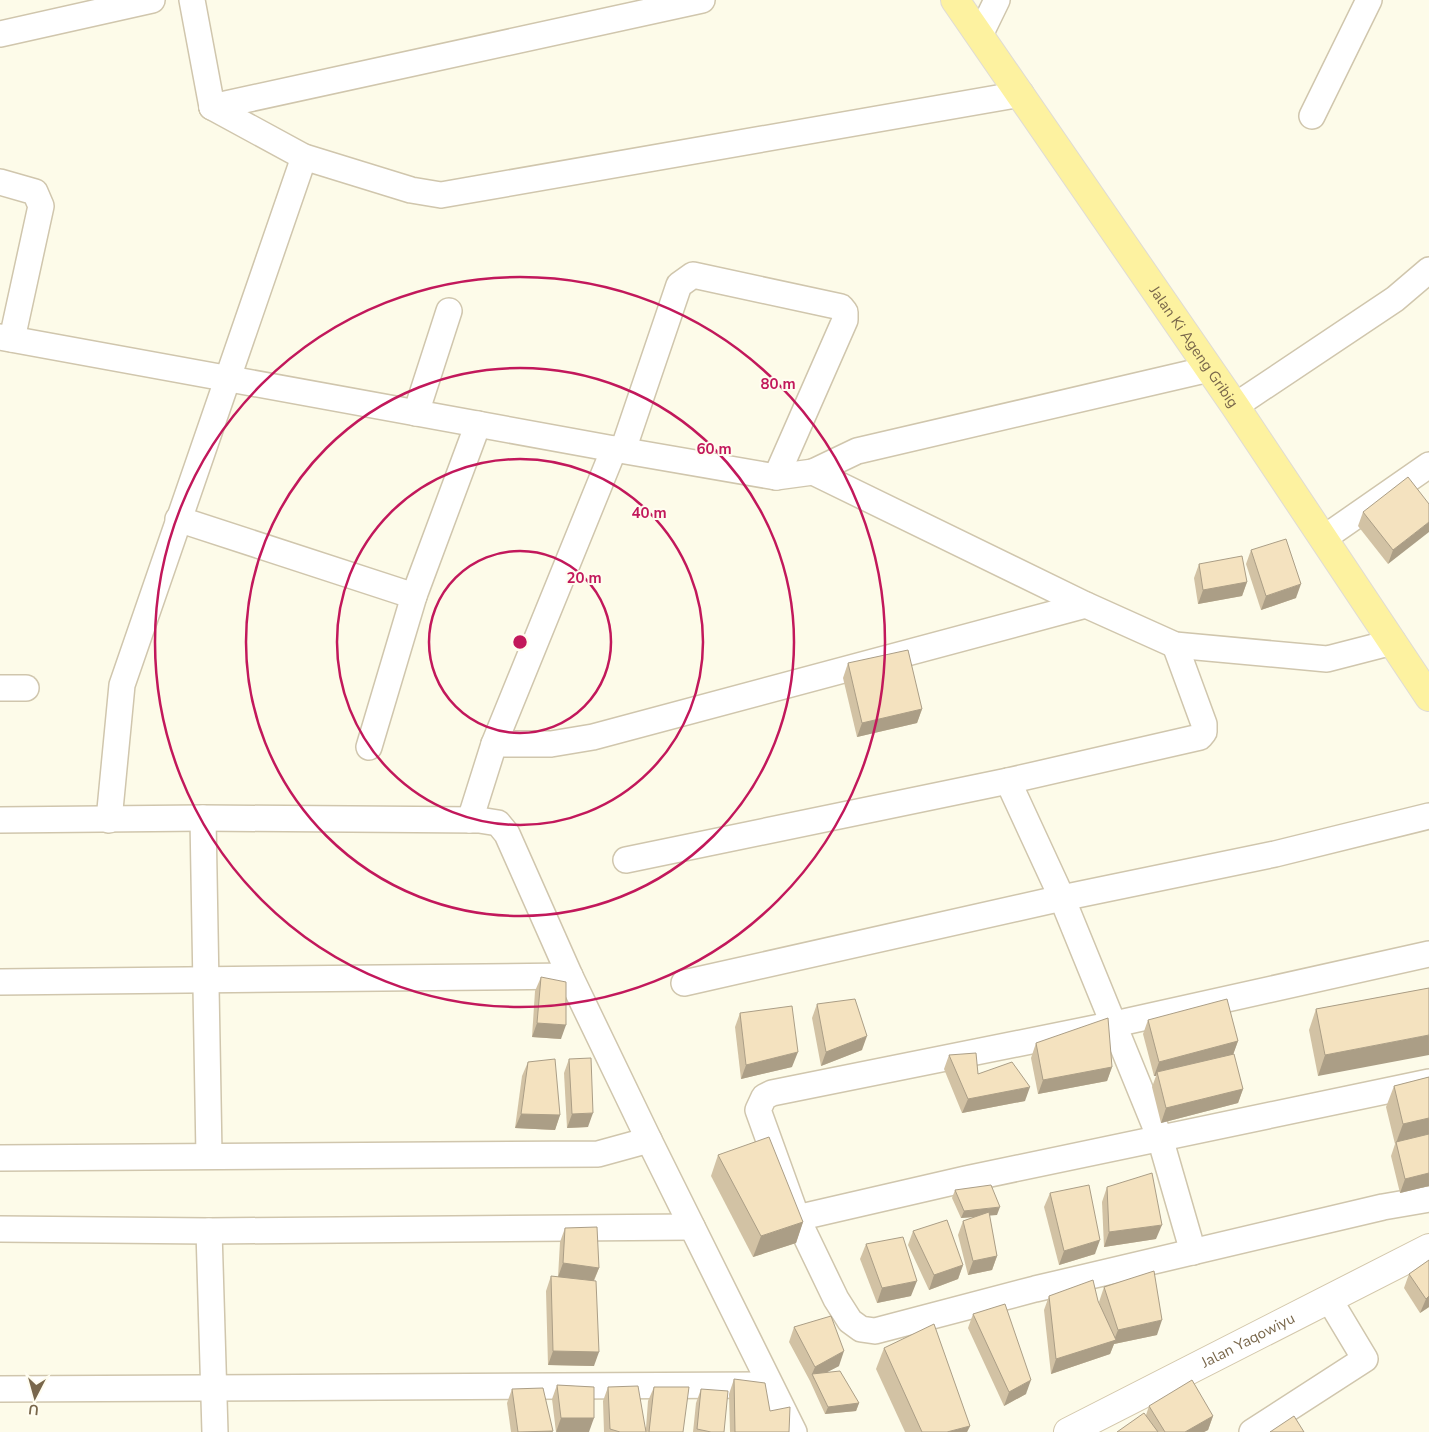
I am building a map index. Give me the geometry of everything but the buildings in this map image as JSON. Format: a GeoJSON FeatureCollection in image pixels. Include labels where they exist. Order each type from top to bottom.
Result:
{"type":"FeatureCollection","features":[{"type":"Feature","properties":{"kind":"main road","name":"Jalan Ki Ageng Gribig"},"geometry":{"type":"LineString","coordinates":[[955,0],[1235,406],[1429,697]]}},
{"type":"Feature","properties":{"kind":"street"},"geometry":{"type":"LineString","coordinates":[[0,34],[152,0]]}},
{"type":"Feature","properties":{"kind":"street"},"geometry":{"type":"LineString","coordinates":[[192,0],[212,107]]}},
{"type":"Feature","properties":{"kind":"street"},"geometry":{"type":"LineString","coordinates":[[212,107],[702,0]]}},
{"type":"Feature","properties":{"kind":"street"},"geometry":{"type":"LineString","coordinates":[[980,35],[997,0]]}},
{"type":"Feature","properties":{"kind":"street"},"geometry":{"type":"LineString","coordinates":[[1312,116],[1369,0]]}},
{"type":"Feature","properties":{"kind":"street"},"geometry":{"type":"LineString","coordinates":[[212,107],[304,157],[411,190],[441,195],[1021,94]]}},
{"type":"Feature","properties":{"kind":"street"},"geometry":{"type":"LineString","coordinates":[[110,820],[122,685],[304,157]]}},
{"type":"Feature","properties":{"kind":"street"},"geometry":{"type":"LineString","coordinates":[[0,182],[34,192],[41,206],[6,338],[776,477],[813,472],[857,451],[1209,369]]}},
{"type":"Feature","properties":{"kind":"street"},"geometry":{"type":"LineString","coordinates":[[1235,406],[1395,299],[1429,270]]}},
{"type":"Feature","properties":{"kind":"street"},"geometry":{"type":"LineString","coordinates":[[470,820],[494,744],[618,450],[679,284],[693,275],[841,307],[845,312],[845,320],[776,477]]}},
{"type":"Feature","properties":{"kind":"street"},"geometry":{"type":"LineString","coordinates":[[416,413],[449,311]]}},
{"type":"Feature","properties":{"kind":"street"},"geometry":{"type":"LineString","coordinates":[[369,747],[414,596],[478,424]]}},
{"type":"Feature","properties":{"kind":"street"},"geometry":{"type":"LineString","coordinates":[[1324,538],[1429,465]]}},
{"type":"Feature","properties":{"kind":"street"},"geometry":{"type":"LineString","coordinates":[[813,472],[1086,605],[1175,645],[1327,659],[1392,642]]}},
{"type":"Feature","properties":{"kind":"street"},"geometry":{"type":"LineString","coordinates":[[178,519],[414,596]]}},
{"type":"Feature","properties":{"kind":"street"},"geometry":{"type":"LineString","coordinates":[[494,744],[551,744],[594,737],[1086,605]]}},
{"type":"Feature","properties":{"kind":"street"},"geometry":{"type":"LineString","coordinates":[[626,860],[1008,781],[1200,736],[1204,732],[1204,724],[1175,645]]}},
{"type":"Feature","properties":{"kind":"street"},"geometry":{"type":"LineString","coordinates":[[0,688],[26,688]]}},
{"type":"Feature","properties":{"kind":"street"},"geometry":{"type":"LineString","coordinates":[[1008,781],[1062,898],[1160,1138],[1193,1252]]}},
{"type":"Feature","properties":{"kind":"street"},"geometry":{"type":"LineString","coordinates":[[684,983],[1062,898],[1276,854],[1429,816]]}},
{"type":"Feature","properties":{"kind":"street"},"geometry":{"type":"LineString","coordinates":[[203,818],[209,1155]]}},
{"type":"Feature","properties":{"kind":"street"},"geometry":{"type":"LineString","coordinates":[[0,820],[203,818],[488,820],[498,823],[507,834],[570,976],[794,1432]]}},
{"type":"Feature","properties":{"kind":"street"},"geometry":{"type":"LineString","coordinates":[[1429,954],[1115,1024],[772,1093],[764,1097],[758,1110],[758,1117],[797,1218],[836,1299],[850,1321],[861,1329],[875,1331],[1035,1289],[1383,1208],[1429,1200]]}},
{"type":"Feature","properties":{"kind":"street"},"geometry":{"type":"LineString","coordinates":[[0,982],[206,978],[570,976]]}},
{"type":"Feature","properties":{"kind":"street"},"geometry":{"type":"LineString","coordinates":[[797,1218],[966,1179],[1429,1082]]}},
{"type":"Feature","properties":{"kind":"street"},"geometry":{"type":"LineString","coordinates":[[0,1158],[209,1155],[598,1154],[649,1140]]}},
{"type":"Feature","properties":{"kind":"street"},"geometry":{"type":"LineString","coordinates":[[0,1230],[209,1231],[692,1227]]}},
{"type":"Feature","properties":{"kind":"street"},"geometry":{"type":"LineString","coordinates":[[209,1231],[214,1432]]}},
{"type":"Feature","properties":{"kind":"street","name":"Jalan Yaqowiyu"},"geometry":{"type":"LineString","coordinates":[[1068,1432],[1429,1248]]}},
{"type":"Feature","properties":{"kind":"street"},"geometry":{"type":"LineString","coordinates":[[1252,1432],[1365,1360],[1329,1299]]}},
{"type":"Feature","properties":{"kind":"street"},"geometry":{"type":"LineString","coordinates":[[0,1389],[772,1384]]}}]}
